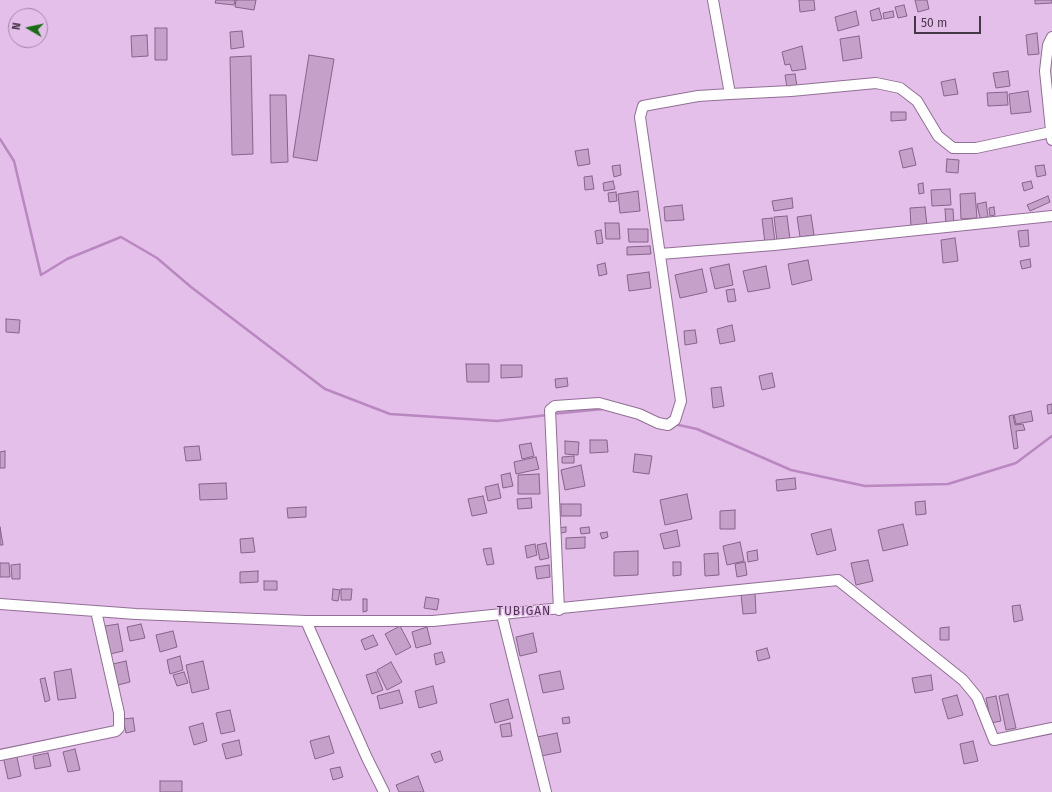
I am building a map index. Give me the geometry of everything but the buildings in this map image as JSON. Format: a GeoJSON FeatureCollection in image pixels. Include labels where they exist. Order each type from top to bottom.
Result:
{"type":"FeatureCollection","features":[{"type":"Feature","properties":{"kind":"street"},"geometry":{"type":"LineString","coordinates":[[713,0],[730,94]]}},
{"type":"Feature","properties":{"kind":"street"},"geometry":{"type":"LineString","coordinates":[[559,610],[550,415],[555,406],[599,403],[639,414],[668,425],[675,420],[681,401],[640,117],[643,106],[698,96],[791,91],[876,83],[900,88],[917,101],[938,136],[953,148],[976,148],[1052,136],[1045,71],[1048,45],[1052,37]]}},
{"type":"Feature","properties":{"kind":"street"},"geometry":{"type":"LineString","coordinates":[[660,254],[774,245],[1052,216]]}},
{"type":"Feature","properties":{"kind":"street"},"geometry":{"type":"LineString","coordinates":[[0,604],[96,611],[306,621],[433,621],[559,610],[838,580],[963,680],[977,697],[994,740],[1052,728]]}},
{"type":"Feature","properties":{"kind":"street"},"geometry":{"type":"LineString","coordinates":[[0,755],[116,731],[119,728],[119,714],[96,611]]}},
{"type":"Feature","properties":{"kind":"street"},"geometry":{"type":"LineString","coordinates":[[502,615],[546,792]]}},
{"type":"Feature","properties":{"kind":"street"},"geometry":{"type":"LineString","coordinates":[[306,621],[367,758],[384,792]]}},
{"type":"Feature","properties":{"kind":"waterway"},"geometry":{"type":"LineString","coordinates":[[0,139],[14,161],[41,275],[67,259],[121,237],[157,258],[191,287],[325,389],[390,414],[497,421],[547,415]]}},
{"type":"Feature","properties":{"kind":"waterway"},"geometry":{"type":"LineString","coordinates":[[552,414],[603,409]]}},
{"type":"Feature","properties":{"kind":"waterway"},"geometry":{"type":"LineString","coordinates":[[674,424],[697,429],[791,470],[865,486],[948,484],[1016,463],[1052,436]]}},
{"type":"Feature","properties":{"kind":"district","name":"TUBIGAN"},"geometry":{"type":"Point","coordinates":[524,612]}}]}
